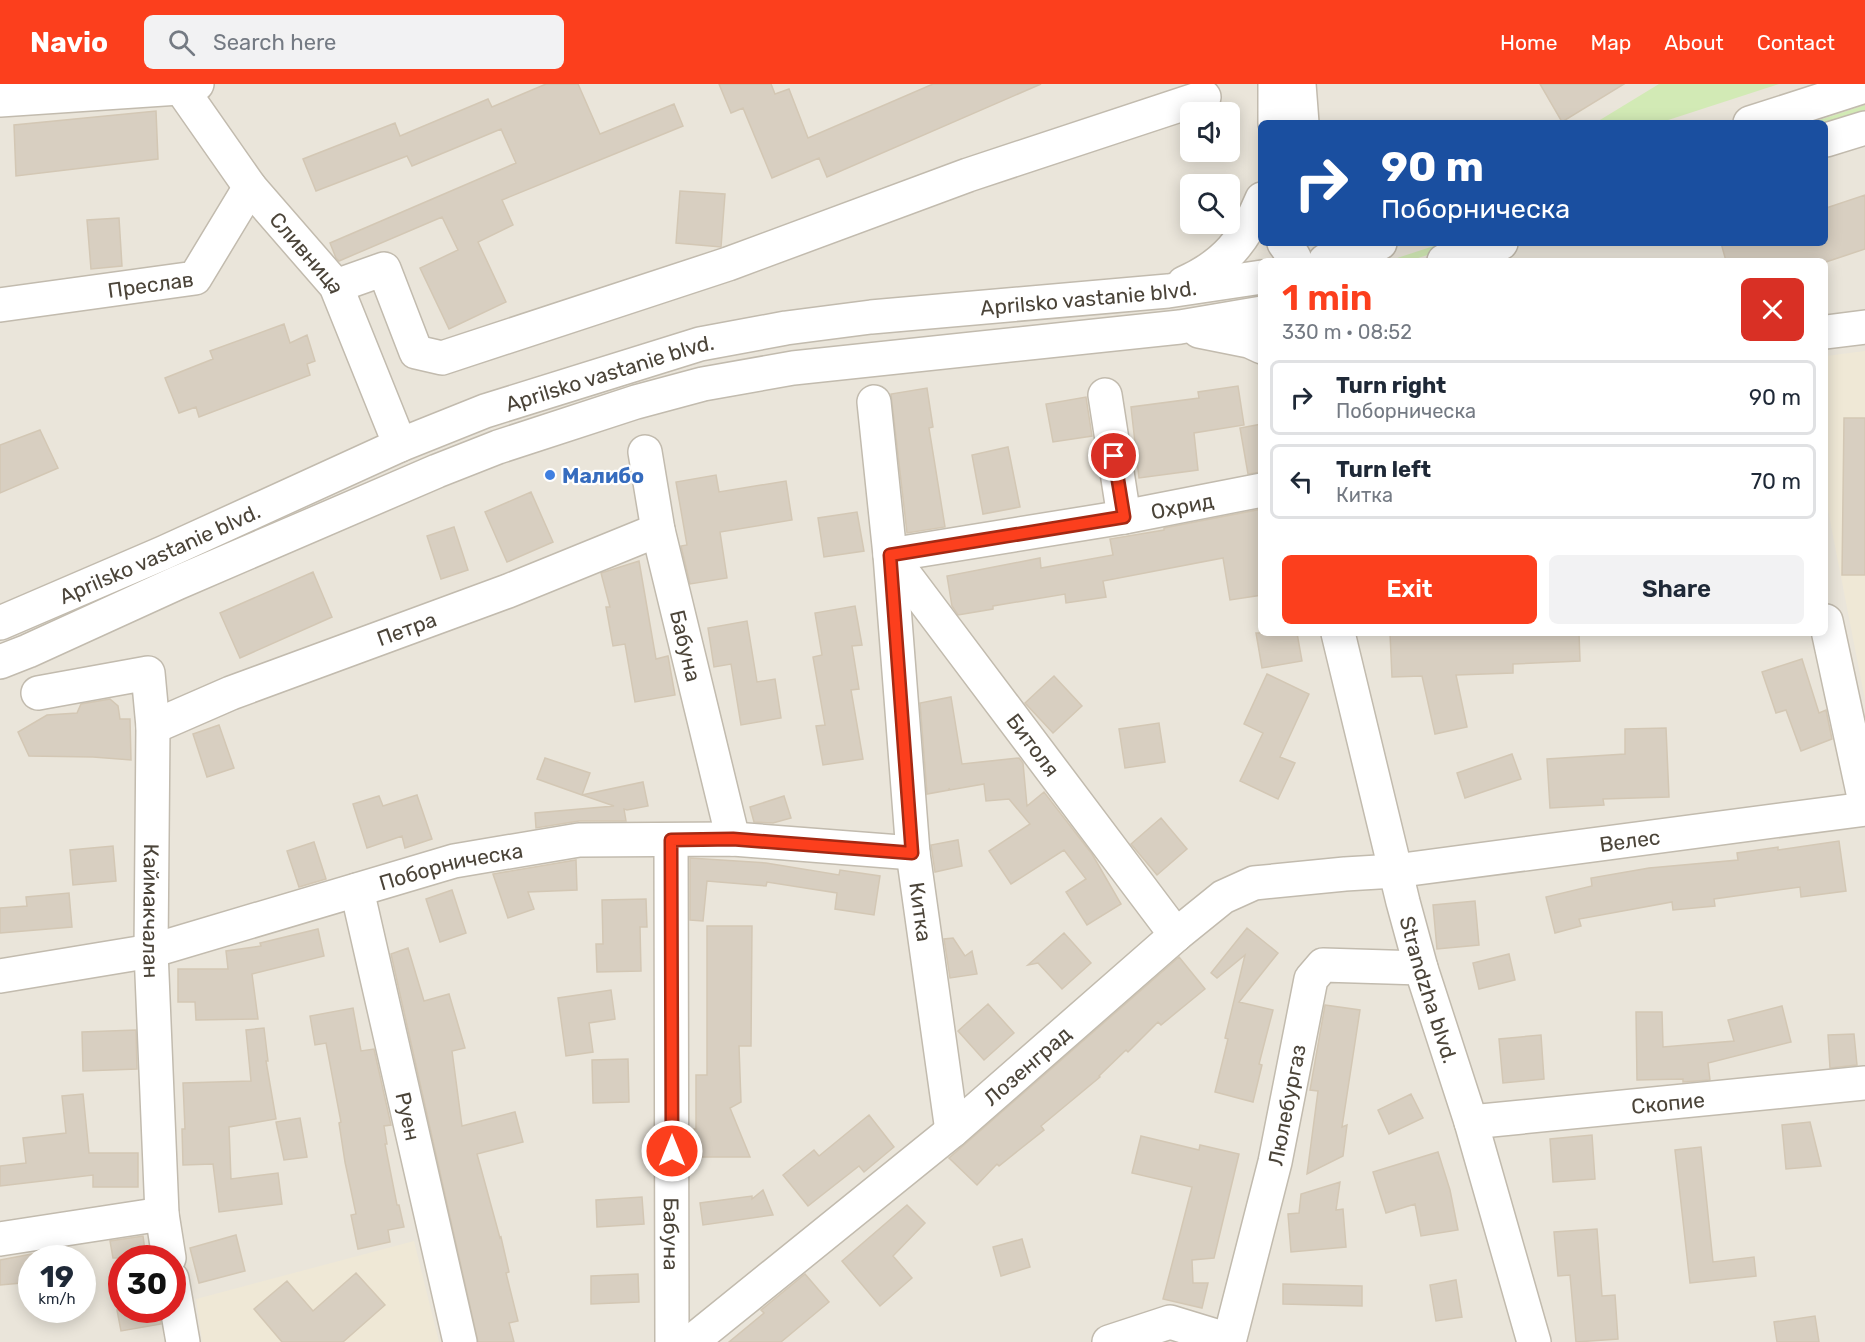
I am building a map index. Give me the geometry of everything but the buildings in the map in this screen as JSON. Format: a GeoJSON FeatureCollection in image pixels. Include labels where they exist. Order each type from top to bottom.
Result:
{"type":"FeatureCollection","features":[{"type":"Feature","properties":{"kind":"street"},"geometry":{"type":"LineString","coordinates":[[1275,84],[1275,120]]}},
{"type":"Feature","properties":{"kind":"street"},"geometry":{"type":"LineString","coordinates":[[1299,84],[1302,120]]}},
{"type":"Feature","properties":{"kind":"street"},"geometry":{"type":"LineString","coordinates":[[0,100],[184,85]]}},
{"type":"Feature","properties":{"kind":"street","name":"Сливница"},"geometry":{"type":"LineString","coordinates":[[184,85],[250,187],[336,286],[400,445]]}},
{"type":"Feature","properties":{"kind":"street"},"geometry":{"type":"LineString","coordinates":[[1759,120],[1865,86]]}},
{"type":"Feature","properties":{"kind":"street"},"geometry":{"type":"LineString","coordinates":[[336,286],[384,269],[416,352],[442,358],[728,264],[968,175],[1204,97]]}},
{"type":"Feature","properties":{"kind":"street"},"geometry":{"type":"LineString","coordinates":[[1828,139],[1865,128]]}},
{"type":"Feature","properties":{"kind":"street","name":"Преслав"},"geometry":{"type":"LineString","coordinates":[[0,305],[195,278],[250,187]]}},
{"type":"Feature","properties":{"kind":"street"},"geometry":{"type":"LineString","coordinates":[[1168,291],[1198,277],[1220,262],[1240,242],[1258,208]]}},
{"type":"Feature","properties":{"kind":"street"},"geometry":{"type":"LineString","coordinates":[[1300,253],[1356,246]]}},
{"type":"Feature","properties":{"kind":"street"},"geometry":{"type":"LineString","coordinates":[[1454,258],[1492,246]]}},
{"type":"Feature","properties":{"kind":"street","name":"Aprilsko vastanie blvd."},"geometry":{"type":"LineString","coordinates":[[0,623],[163,553],[400,445],[485,411],[700,344],[786,328],[871,317],[1168,291],[1258,278]]}},
{"type":"Feature","properties":{"kind":"street","name":"Aprilsko vastanie blvd."},"geometry":{"type":"LineString","coordinates":[[0,662],[437,471],[498,447],[636,402],[703,384],[793,368],[1180,327],[1258,314]]}},
{"type":"Feature","properties":{"kind":"street"},"geometry":{"type":"LineString","coordinates":[[1180,327],[1258,345]]}},
{"type":"Feature","properties":{"kind":"street"},"geometry":{"type":"LineString","coordinates":[[1828,332],[1865,327]]}},
{"type":"Feature","properties":{"kind":"street"},"geometry":{"type":"LineString","coordinates":[[1105,394],[1124,517]]}},
{"type":"Feature","properties":{"kind":"street","name":"Китка"},"geometry":{"type":"LineString","coordinates":[[874,402],[890,555],[912,853],[952,1131]]}},
{"type":"Feature","properties":{"kind":"street","name":"Бабуна"},"geometry":{"type":"LineString","coordinates":[[645,452],[658,530],[733,839]]}},
{"type":"Feature","properties":{"kind":"street","name":"Охрид"},"geometry":{"type":"LineString","coordinates":[[890,555],[1124,517],[1258,491]]}},
{"type":"Feature","properties":{"kind":"street","name":"Петра"},"geometry":{"type":"LineString","coordinates":[[153,727],[231,693],[508,591],[658,530]]}},
{"type":"Feature","properties":{"kind":"street","name":"Битоля"},"geometry":{"type":"LineString","coordinates":[[890,555],[1176,935]]}},
{"type":"Feature","properties":{"kind":"street"},"geometry":{"type":"LineString","coordinates":[[1828,630],[1865,802]]}},
{"type":"Feature","properties":{"kind":"street","name":"Strandzha blvd."},"geometry":{"type":"LineString","coordinates":[[1339,636],[1395,871],[1421,968],[1471,1122],[1534,1342]]}},
{"type":"Feature","properties":{"kind":"street","name":"Каймакчалан"},"geometry":{"type":"LineString","coordinates":[[38,693],[148,673],[153,727],[151,951],[162,1214],[167,1245]]}},
{"type":"Feature","properties":{"kind":"street","name":"Велес"},"geometry":{"type":"LineString","coordinates":[[1395,871],[1865,809]]}},
{"type":"Feature","properties":{"kind":"street","name":"Поборническа"},"geometry":{"type":"LineString","coordinates":[[0,976],[151,951],[454,861],[579,840],[733,839],[912,853]]}},
{"type":"Feature","properties":{"kind":"street","name":"Бабуна"},"geometry":{"type":"LineString","coordinates":[[671,840],[672,1342]]}},
{"type":"Feature","properties":{"kind":"street","name":"Лозенград"},"geometry":{"type":"LineString","coordinates":[[691,1342],[952,1131],[1176,935],[1223,897],[1254,883],[1395,871]]}},
{"type":"Feature","properties":{"kind":"street","name":"Руен"},"geometry":{"type":"LineString","coordinates":[[357,890],[460,1342]]}},
{"type":"Feature","properties":{"kind":"street","name":"Люлебургаз"},"geometry":{"type":"LineString","coordinates":[[1229,1341],[1275,1162],[1311,979],[1323,965],[1421,968]]}},
{"type":"Feature","properties":{"kind":"street","name":"Скопие"},"geometry":{"type":"LineString","coordinates":[[1471,1122],[1865,1083]]}},
{"type":"Feature","properties":{"kind":"street"},"geometry":{"type":"LineString","coordinates":[[0,1239],[162,1214]]}},
{"type":"Feature","properties":{"kind":"street"},"geometry":{"type":"LineString","coordinates":[[1108,1342],[1170,1322],[1229,1341]]}},
{"type":"Feature","properties":{"kind":"street"},"geometry":{"type":"LineString","coordinates":[[180,1323],[183,1342]]}},
{"type":"Feature","properties":{"kind":"shaded area"},"geometry":{"type":"Polygon","coordinates":[[[0,84],[1865,84],[1865,1342],[0,1342],[0,84]]]}},
{"type":"Feature","properties":{"kind":"shaded area"},"geometry":{"type":"Polygon","coordinates":[[[1865,351],[1865,700],[1828,510],[1828,356],[1865,351]]]}},
{"type":"Feature","properties":{"kind":"shaded area"},"geometry":{"type":"Polygon","coordinates":[[[414,1241],[439,1342],[202,1342],[196,1299],[414,1241]]]}},
{"type":"Feature","properties":{"kind":"green space"},"geometry":{"type":"Polygon","coordinates":[[[1659,84],[1779,84],[1668,120],[1600,120],[1659,84]]]}},
{"type":"Feature","properties":{"kind":"green space"},"geometry":{"type":"Polygon","coordinates":[[[1865,105],[1865,113],[1828,122],[1828,120],[1819,120],[1865,105]]]}},
{"type":"Feature","properties":{"kind":"green space"},"geometry":{"type":"Polygon","coordinates":[[[1434,246],[1455,246],[1418,258],[1397,258],[1434,246]]]}},
{"type":"Feature","properties":{"kind":"place","name":"Малибо"},"geometry":{"type":"Point","coordinates":[550,475]}},
{"type":"Feature","properties":{"kind":"route"},"geometry":{"type":"LineString","coordinates":[[672,1151],[671,840],[733,839],[912,853],[890,555],[1124,517],[1114,456]]}}]}
